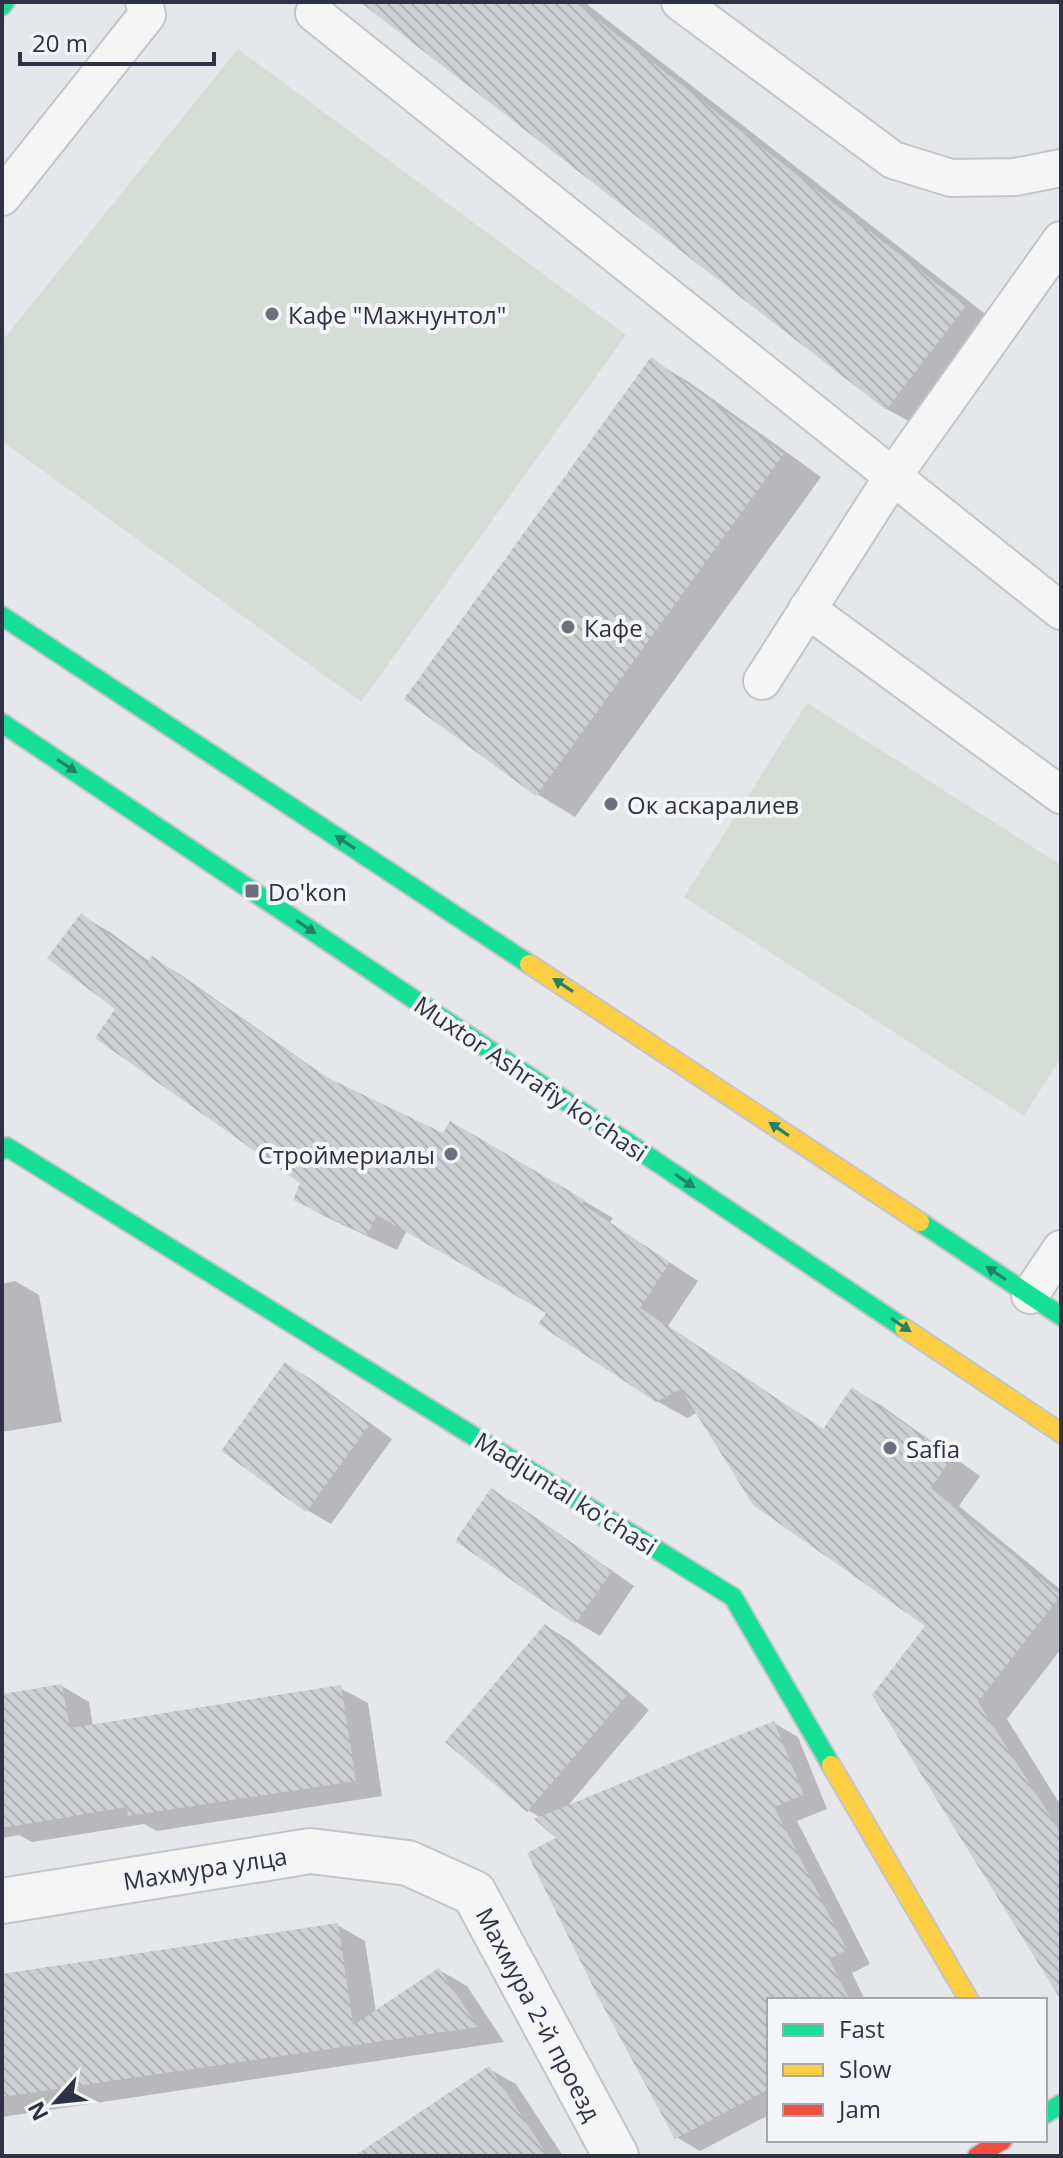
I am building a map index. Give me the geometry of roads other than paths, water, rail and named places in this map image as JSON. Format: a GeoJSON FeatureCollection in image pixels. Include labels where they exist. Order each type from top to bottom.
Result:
{"type":"FeatureCollection","features":[{"type":"Feature","properties":{"kind":"main road"},"geometry":{"type":"LineString","coordinates":[[2,616],[1061,1316]]}},
{"type":"Feature","properties":{"kind":"main road","name":"Muxtor Ashrafiy ko'chasi"},"geometry":{"type":"LineString","coordinates":[[2,723],[1061,1433]]}},
{"type":"Feature","properties":{"kind":"main road","name":"Madjuntal ko'chasi"},"geometry":{"type":"LineString","coordinates":[[4,1146],[733,1597],[968,1998]]}},
{"type":"Feature","properties":{"kind":"main road"},"geometry":{"type":"LineString","coordinates":[[977,2156],[1000,2142]]}},
{"type":"Feature","properties":{"kind":"street","name":"Махмура улца"},"geometry":{"type":"LineString","coordinates":[[2,1901],[310,1851],[408,1863]]}},
{"type":"Feature","properties":{"kind":"street","name":"Махмура 2-й проезд"},"geometry":{"type":"LineString","coordinates":[[408,1863],[474,1893],[616,2156]]}},
{"type":"Feature","properties":{"kind":"lane"},"geometry":{"type":"LineString","coordinates":[[2,197],[147,15],[144,2]]}},
{"type":"Feature","properties":{"kind":"lane"},"geometry":{"type":"LineString","coordinates":[[680,2],[893,160],[951,178],[1015,177],[1061,168]]}},
{"type":"Feature","properties":{"kind":"lane"},"geometry":{"type":"LineString","coordinates":[[314,13],[1061,611]]}},
{"type":"Feature","properties":{"kind":"lane"},"geometry":{"type":"LineString","coordinates":[[762,681],[893,476],[1061,240]]}},
{"type":"Feature","properties":{"kind":"lane"},"geometry":{"type":"LineString","coordinates":[[807,609],[1061,795]]}},
{"type":"Feature","properties":{"kind":"lane"},"geometry":{"type":"LineString","coordinates":[[1030,1295],[1061,1249]]}},
{"type":"Feature","properties":{"kind":"place","name":"Кафе \"Мажнунтол\""},"geometry":{"type":"Point","coordinates":[272,314]}},
{"type":"Feature","properties":{"kind":"place","name":"Кафе"},"geometry":{"type":"Point","coordinates":[568,627]}},
{"type":"Feature","properties":{"kind":"place","name":"Ок аскаралиев"},"geometry":{"type":"Point","coordinates":[611,804]}},
{"type":"Feature","properties":{"kind":"place","name":"Do'kon"},"geometry":{"type":"Point","coordinates":[252,891]}},
{"type":"Feature","properties":{"kind":"place","name":"Строймериалы"},"geometry":{"type":"Point","coordinates":[451,1154]}},
{"type":"Feature","properties":{"kind":"place","name":"Safia"},"geometry":{"type":"Point","coordinates":[890,1448]}}]}
